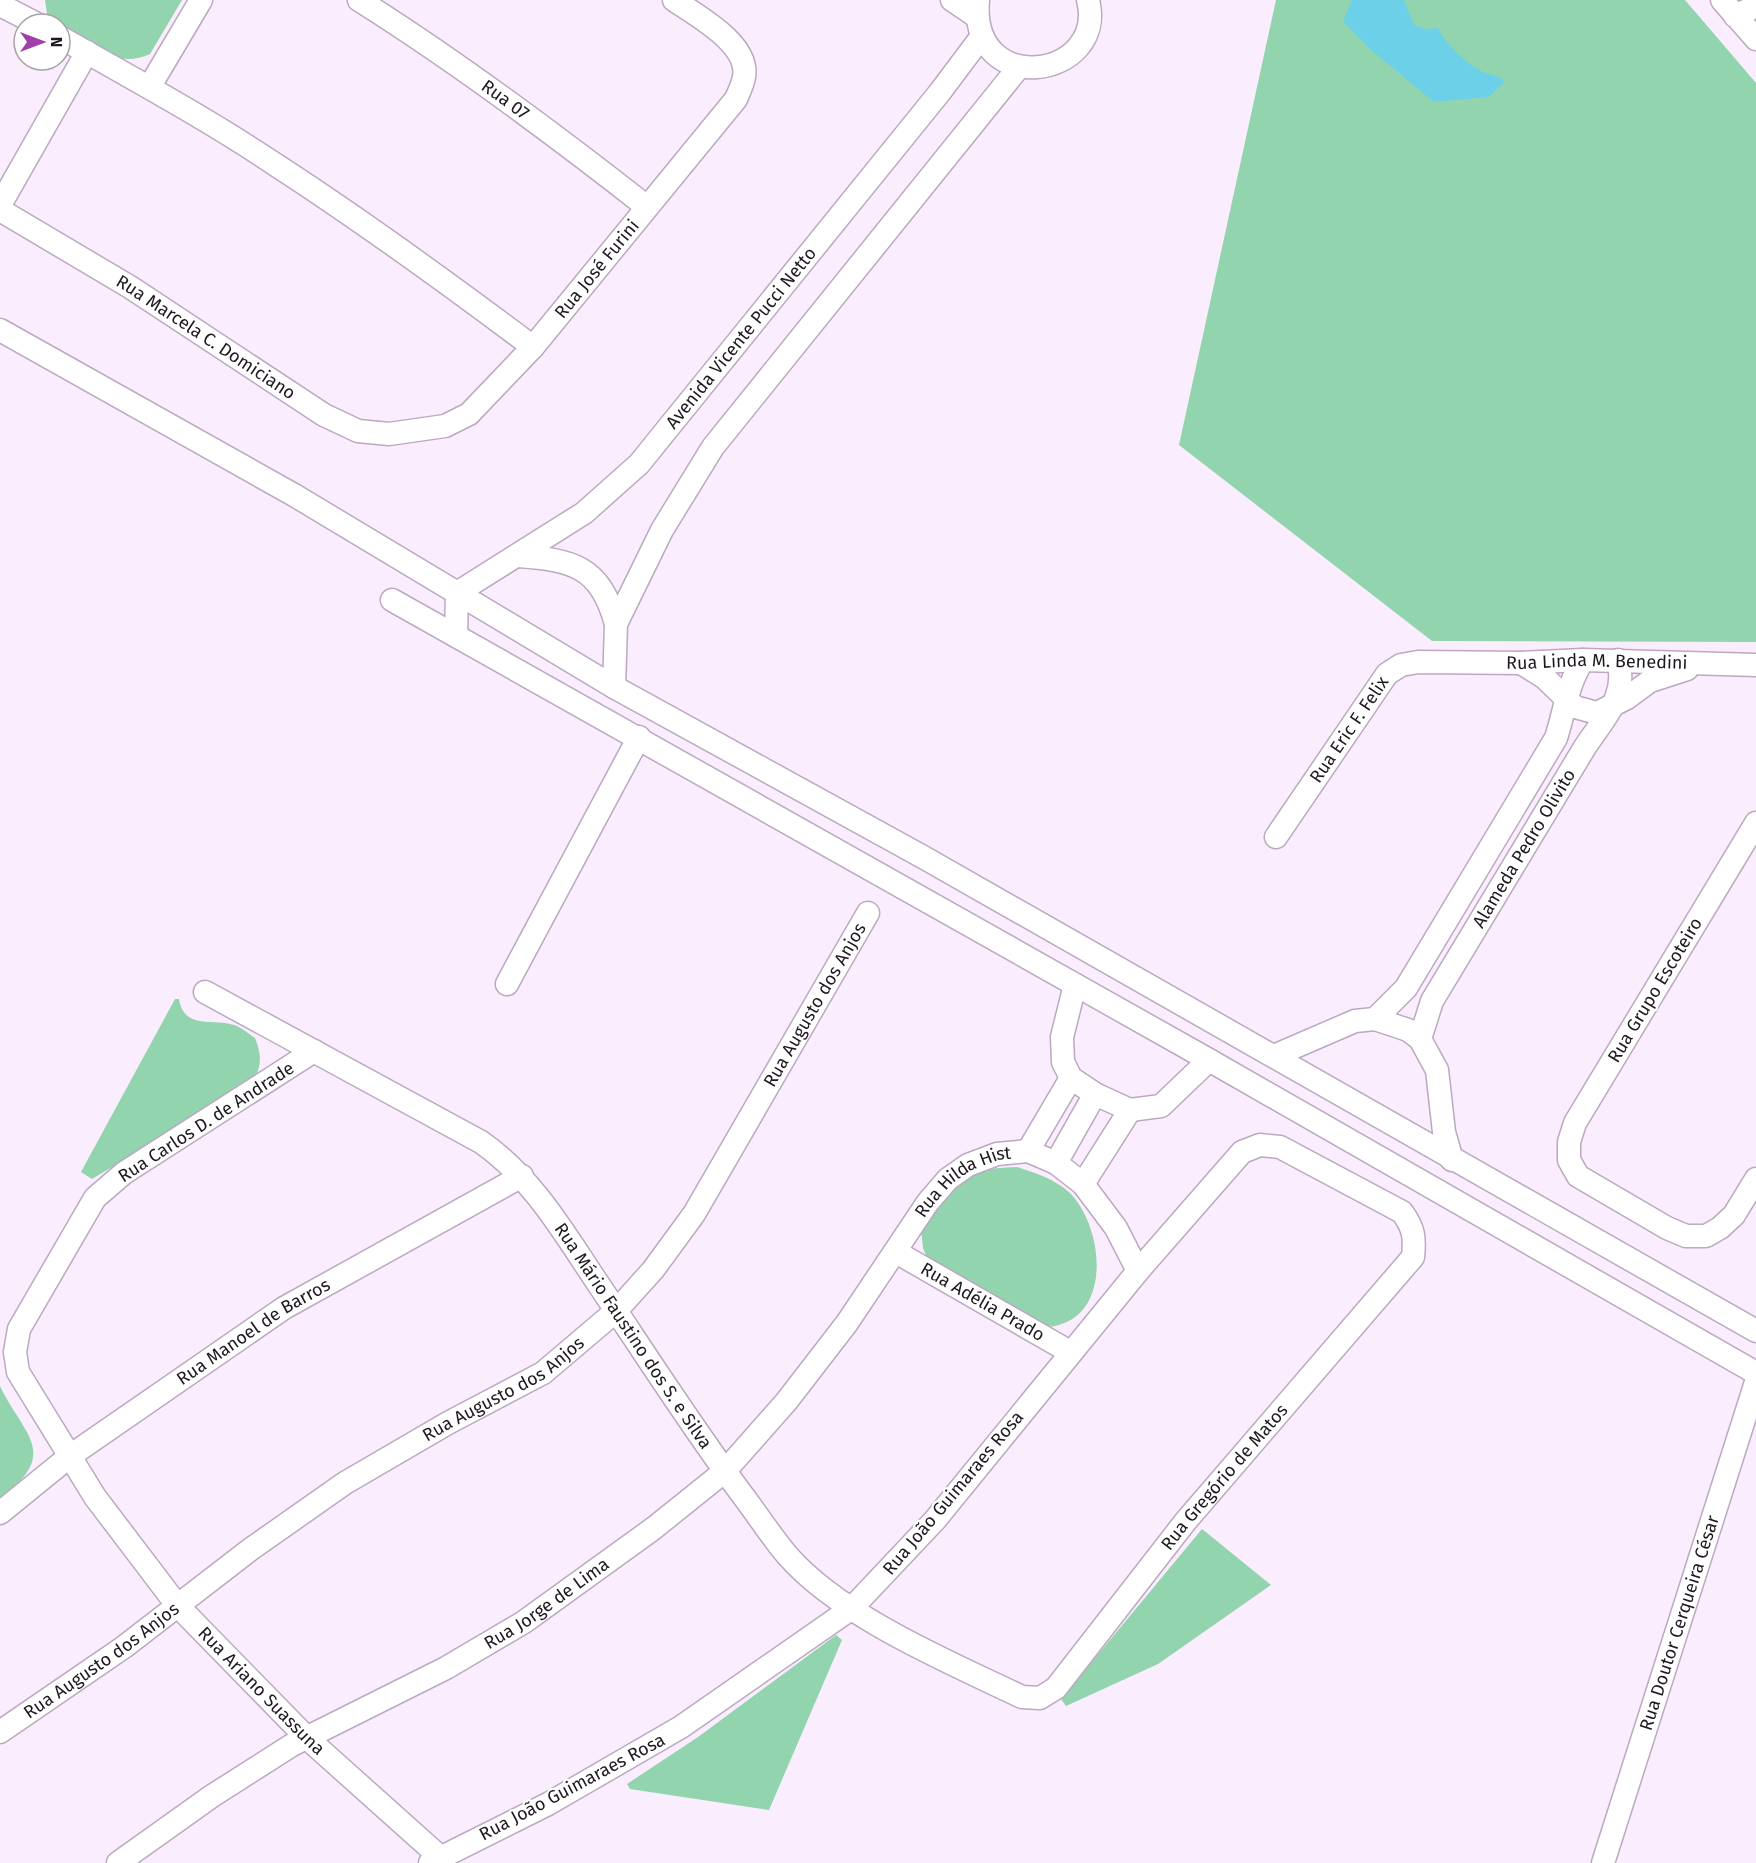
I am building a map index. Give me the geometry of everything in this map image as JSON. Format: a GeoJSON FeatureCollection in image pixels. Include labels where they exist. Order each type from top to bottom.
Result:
{"type":"FeatureCollection","features":[{"type":"Feature","properties":{"kind":"street"},"geometry":{"type":"LineString","coordinates":[[150,86],[201,0]]}},
{"type":"Feature","properties":{"kind":"street","name":"Rua 07"},"geometry":{"type":"LineString","coordinates":[[359,0],[426,42],[574,150],[647,207]]}},
{"type":"Feature","properties":{"kind":"street","name":"Rua José Furini"},"geometry":{"type":"LineString","coordinates":[[420,432],[445,426],[470,414],[533,347],[736,99],[745,75],[740,53],[727,38],[675,0]]}},
{"type":"Feature","properties":{"kind":"street"},"geometry":{"type":"LineString","coordinates":[[951,0],[979,18],[991,50],[1004,61],[1019,67],[1037,69],[1055,64],[1071,54],[1082,40],[1088,22],[1088,0]]}},
{"type":"Feature","properties":{"kind":"street"},"geometry":{"type":"LineString","coordinates":[[0,5],[24,12]]}},
{"type":"Feature","properties":{"kind":"street"},"geometry":{"type":"LineString","coordinates":[[1728,8],[1756,6]]}},
{"type":"Feature","properties":{"kind":"street"},"geometry":{"type":"LineString","coordinates":[[1728,8],[1756,39]]}},
{"type":"Feature","properties":{"kind":"street","name":"Avenida Vicente Pucci Netto"},"geometry":{"type":"LineString","coordinates":[[457,593],[584,513],[639,465],[940,92],[979,18]]}},
{"type":"Feature","properties":{"kind":"street"},"geometry":{"type":"LineString","coordinates":[[72,44],[150,86],[275,164],[377,233],[533,347]]}},
{"type":"Feature","properties":{"kind":"street"},"geometry":{"type":"LineString","coordinates":[[0,205],[87,52]]}},
{"type":"Feature","properties":{"kind":"street"},"geometry":{"type":"LineString","coordinates":[[616,624],[662,530],[713,447],[1019,67]]}},
{"type":"Feature","properties":{"kind":"street","name":"Rua Marcela C. Domiciano"},"geometry":{"type":"LineString","coordinates":[[0,210],[130,287],[324,415],[358,431],[389,434],[420,432]]}},
{"type":"Feature","properties":{"kind":"street"},"geometry":{"type":"LineString","coordinates":[[0,330],[294,495],[614,687],[923,857],[1756,1331]]}},
{"type":"Feature","properties":{"kind":"street"},"geometry":{"type":"LineString","coordinates":[[518,556],[551,558],[570,563],[588,572],[601,585],[609,600],[616,624],[614,687]]}},
{"type":"Feature","properties":{"kind":"street"},"geometry":{"type":"LineString","coordinates":[[456,636],[457,593]]}},
{"type":"Feature","properties":{"kind":"street"},"geometry":{"type":"LineString","coordinates":[[392,600],[639,737],[1209,1060],[1756,1373]]}},
{"type":"Feature","properties":{"kind":"street"},"geometry":{"type":"LineString","coordinates":[[456,636],[478,621],[504,622]]}},
{"type":"Feature","properties":{"kind":"street","name":"Alameda Pedro Olivito"},"geometry":{"type":"LineString","coordinates":[[1375,1019],[1406,988],[1556,738],[1564,698],[1573,675],[1583,660]]}},
{"type":"Feature","properties":{"kind":"street","name":"Rua Linda M. Benedini"},"geometry":{"type":"LineString","coordinates":[[1521,663],[1618,660],[1756,665]]}},
{"type":"Feature","properties":{"kind":"street","name":"Alameda Pedro Olivito"},"geometry":{"type":"LineString","coordinates":[[1420,1039],[1432,1001],[1584,747],[1612,706],[1621,688],[1622,676],[1618,660]]}},
{"type":"Feature","properties":{"kind":"street","name":"Rua Eric F. Felix"},"geometry":{"type":"LineString","coordinates":[[1276,837],[1387,674],[1401,664],[1418,662],[1521,663]]}},
{"type":"Feature","properties":{"kind":"street","name":"Rua Linda M. Benedini"},"geometry":{"type":"LineString","coordinates":[[1521,663],[1545,678],[1564,698],[1584,711],[1597,713],[1650,681],[1707,664]]}},
{"type":"Feature","properties":{"kind":"street"},"geometry":{"type":"LineString","coordinates":[[507,984],[639,737]]}},
{"type":"Feature","properties":{"kind":"street","name":"Rua Grupo Escoteiro"},"geometry":{"type":"LineString","coordinates":[[1756,823],[1575,1123],[1569,1142],[1569,1160],[1578,1176],[1666,1228],[1686,1236],[1706,1236],[1720,1228],[1734,1215],[1756,1179]]}},
{"type":"Feature","properties":{"kind":"street"},"geometry":{"type":"LineString","coordinates":[[905,888],[923,857]]}},
{"type":"Feature","properties":{"kind":"street","name":"Rua Augusto dos Anjos"},"geometry":{"type":"LineString","coordinates":[[0,1732],[124,1647],[251,1549],[345,1483],[448,1423],[543,1373],[616,1311],[653,1270],[694,1214],[868,913]]}},
{"type":"Feature","properties":{"kind":"street"},"geometry":{"type":"LineString","coordinates":[[1075,985],[1062,1037],[1063,1062],[1071,1078],[1095,1094],[1130,1110],[1161,1106],[1209,1060]]}},
{"type":"Feature","properties":{"kind":"street","name":"Rua Mário Faustino dos S. e Silva"},"geometry":{"type":"LineString","coordinates":[[205,992],[481,1142],[504,1158],[541,1199],[725,1471],[787,1556],[815,1582],[852,1608],[916,1647],[1022,1697],[1040,1698]]}},
{"type":"Feature","properties":{"kind":"street"},"geometry":{"type":"LineString","coordinates":[[1274,1056],[1338,1027],[1375,1019],[1401,1027],[1420,1039],[1437,1070],[1444,1132],[1452,1160]]}},
{"type":"Feature","properties":{"kind":"street","name":"Rua Carlos D. de Andrade"},"geometry":{"type":"LineString","coordinates":[[15,1352],[19,1329],[95,1198],[124,1173],[314,1051]]}},
{"type":"Feature","properties":{"kind":"street"},"geometry":{"type":"LineString","coordinates":[[1028,1151],[1071,1078]]}},
{"type":"Feature","properties":{"kind":"street"},"geometry":{"type":"LineString","coordinates":[[1056,1163],[1095,1094]]}},
{"type":"Feature","properties":{"kind":"street"},"geometry":{"type":"LineString","coordinates":[[1083,1184],[1130,1110]]}},
{"type":"Feature","properties":{"kind":"street","name":"Rua Gregório de Matos"},"geometry":{"type":"LineString","coordinates":[[1040,1698],[1056,1688],[1185,1522],[1413,1257],[1415,1241],[1412,1226],[1402,1212],[1280,1147],[1260,1144]]}},
{"type":"Feature","properties":{"kind":"street","name":"Rua João Guimaraes Rosa"},"geometry":{"type":"LineString","coordinates":[[435,1860],[548,1804],[681,1727],[852,1608],[935,1520],[1138,1271],[1242,1152],[1260,1144]]}},
{"type":"Feature","properties":{"kind":"street","name":"Rua Hilda Hist"},"geometry":{"type":"LineString","coordinates":[[896,1251],[928,1202],[948,1179],[968,1165],[998,1154],[1028,1151],[1056,1163],[1083,1184],[1116,1228],[1138,1271]]}},
{"type":"Feature","properties":{"kind":"street","name":"Rua Manoel de Barros"},"geometry":{"type":"LineString","coordinates":[[0,1513],[70,1456],[284,1308],[522,1176]]}},
{"type":"Feature","properties":{"kind":"street"},"geometry":{"type":"LineString","coordinates":[[1492,1221],[1509,1191]]}},
{"type":"Feature","properties":{"kind":"street","name":"Rua Adélia Prado"},"geometry":{"type":"LineString","coordinates":[[896,1251],[1070,1353]]}},
{"type":"Feature","properties":{"kind":"street","name":"Rua Jorge de Lima"},"geometry":{"type":"LineString","coordinates":[[118,1863],[212,1796],[308,1738],[446,1668],[524,1622],[654,1528],[725,1471],[786,1402],[896,1251]]}},
{"type":"Feature","properties":{"kind":"street","name":"Rua Ariano Suassuna"},"geometry":{"type":"LineString","coordinates":[[15,1352],[18,1372],[95,1497],[177,1605],[308,1738],[435,1860]]}},
{"type":"Feature","properties":{"kind":"street","name":"Rua Doutor Cerqueira César"},"geometry":{"type":"LineString","coordinates":[[1603,1863],[1756,1382]]}},
{"type":"Feature","properties":{"kind":"green space"},"geometry":{"type":"Polygon","coordinates":[[[45,0],[182,0],[150,54],[138,58],[115,57],[72,35],[72,12],[47,12],[45,0]]]}},
{"type":"Feature","properties":{"kind":"green space"},"geometry":{"type":"Polygon","coordinates":[[[1276,0],[1685,0],[1756,83],[1756,642],[1432,641],[1179,445],[1276,0]]]}},
{"type":"Feature","properties":{"kind":"green space"},"geometry":{"type":"Polygon","coordinates":[[[175,999],[179,999],[182,1009],[193,1019],[234,1025],[255,1038],[260,1061],[258,1072],[252,1083],[92,1179],[81,1172],[175,999]]]}},
{"type":"Feature","properties":{"kind":"green space"},"geometry":{"type":"Polygon","coordinates":[[[1017,1167],[1052,1180],[1070,1193],[1082,1209],[1096,1250],[1097,1271],[1093,1291],[1084,1309],[1069,1321],[1048,1327],[930,1265],[923,1248],[921,1230],[941,1201],[958,1182],[980,1171],[1017,1167]]]}},
{"type":"Feature","properties":{"kind":"green space"},"geometry":{"type":"Polygon","coordinates":[[[0,1386],[26,1431],[32,1444],[33,1456],[29,1468],[19,1482],[0,1498],[0,1386]]]}},
{"type":"Feature","properties":{"kind":"green space"},"geometry":{"type":"Polygon","coordinates":[[[1202,1529],[1271,1585],[1158,1664],[1066,1706],[1061,1699],[1202,1529]]]}},
{"type":"Feature","properties":{"kind":"green space"},"geometry":{"type":"Polygon","coordinates":[[[836,1635],[842,1640],[769,1810],[630,1789],[627,1784],[698,1737],[836,1635]]]}},
{"type":"Feature","properties":{"kind":"water"},"geometry":{"type":"Polygon","coordinates":[[[1352,0],[1404,0],[1414,25],[1424,29],[1438,28],[1451,47],[1464,59],[1477,69],[1497,76],[1505,82],[1488,97],[1434,102],[1370,49],[1343,21],[1352,0]]]}}]}
